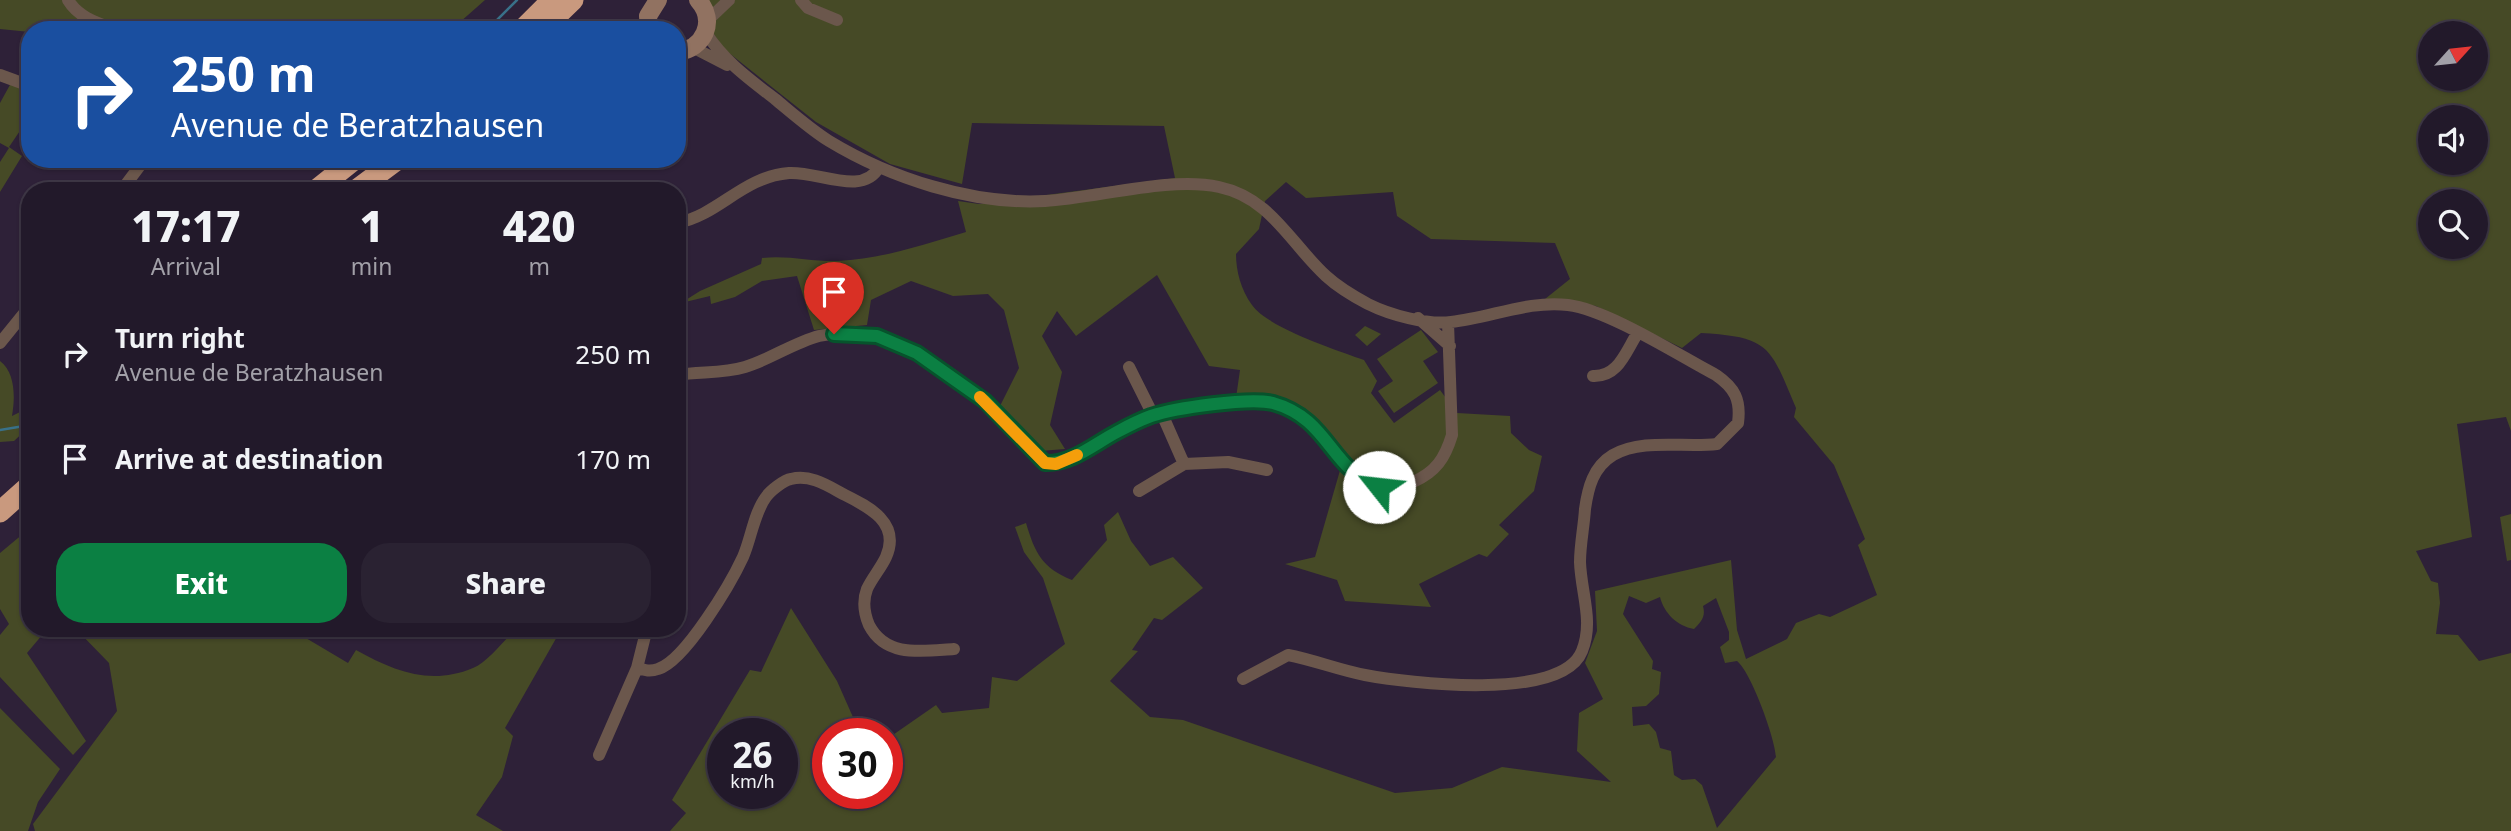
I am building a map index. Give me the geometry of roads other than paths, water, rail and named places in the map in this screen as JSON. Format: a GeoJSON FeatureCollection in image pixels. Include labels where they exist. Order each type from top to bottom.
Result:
{"type":"FeatureCollection","features":[{"type":"Feature","properties":{"kind":"highway"},"geometry":{"type":"LineString","coordinates":[[531,21],[552,0]]}},
{"type":"Feature","properties":{"kind":"highway"},"geometry":{"type":"LineString","coordinates":[[551,21],[573,0]]}},
{"type":"Feature","properties":{"kind":"highway"},"geometry":{"type":"LineString","coordinates":[[326,182],[344,168]]}},
{"type":"Feature","properties":{"kind":"highway"},"geometry":{"type":"LineString","coordinates":[[347,182],[364,168]]}},
{"type":"Feature","properties":{"kind":"highway"},"geometry":{"type":"LineString","coordinates":[[367,182],[386,168]]}},
{"type":"Feature","properties":{"kind":"highway"},"geometry":{"type":"LineString","coordinates":[[0,512],[21,493]]}},
{"type":"Feature","properties":{"kind":"highway"},"geometry":{"type":"LineString","coordinates":[[0,528],[21,510]]}},
{"type":"Feature","properties":{"kind":"street"},"geometry":{"type":"LineString","coordinates":[[68,0],[74,9],[92,21]]}},
{"type":"Feature","properties":{"kind":"street"},"geometry":{"type":"LineString","coordinates":[[698,0],[719,53],[827,140],[878,167],[949,190],[1006,200],[1066,199],[1185,184],[1221,187],[1243,195],[1273,216],[1325,275],[1347,292],[1371,305],[1448,323],[1540,304],[1568,305],[1594,311],[1730,384],[1737,397],[1738,422],[1717,444],[1629,449],[1614,454],[1596,472],[1588,488],[1580,562],[1588,622],[1582,653],[1569,667],[1552,676],[1531,680],[1461,686],[1364,674],[1288,655],[1243,679]]}},
{"type":"Feature","properties":{"kind":"street"},"geometry":{"type":"LineString","coordinates":[[686,49],[729,0]]}},
{"type":"Feature","properties":{"kind":"street"},"geometry":{"type":"LineString","coordinates":[[801,0],[808,8],[837,20]]}},
{"type":"Feature","properties":{"kind":"street"},"geometry":{"type":"LineString","coordinates":[[650,21],[653,2]]}},
{"type":"Feature","properties":{"kind":"street"},"geometry":{"type":"LineString","coordinates":[[686,50],[742,74]]}},
{"type":"Feature","properties":{"kind":"street"},"geometry":{"type":"LineString","coordinates":[[0,75],[21,83]]}},
{"type":"Feature","properties":{"kind":"street"},"geometry":{"type":"LineString","coordinates":[[686,220],[703,214],[737,190],[768,177],[810,174],[859,183],[874,177],[878,167]]}},
{"type":"Feature","properties":{"kind":"street"},"geometry":{"type":"LineString","coordinates":[[0,343],[21,317]]}},
{"type":"Feature","properties":{"kind":"street"},"geometry":{"type":"LineString","coordinates":[[1418,318],[1450,346]]}},
{"type":"Feature","properties":{"kind":"street"},"geometry":{"type":"LineString","coordinates":[[686,375],[718,374],[746,367],[819,336],[877,336],[917,353],[985,401],[1045,463],[1068,460],[1157,414],[1251,400],[1272,403],[1304,417],[1318,428],[1355,476],[1379,487],[1409,484],[1425,477],[1439,465],[1452,435],[1448,323]]}},
{"type":"Feature","properties":{"kind":"street"},"geometry":{"type":"LineString","coordinates":[[1593,376],[1606,376],[1613,372],[1637,334]]}},
{"type":"Feature","properties":{"kind":"street"},"geometry":{"type":"LineString","coordinates":[[1129,367],[1184,464]]}},
{"type":"Feature","properties":{"kind":"street"},"geometry":{"type":"LineString","coordinates":[[1139,491],[1184,464],[1228,462],[1267,470]]}},
{"type":"Feature","properties":{"kind":"street"},"geometry":{"type":"LineString","coordinates":[[637,668],[660,669],[672,660],[716,608],[743,557],[765,498],[788,479],[808,477],[874,509],[883,520],[888,534],[887,556],[867,588],[863,606],[875,636],[888,647],[910,651],[954,649]]}},
{"type":"Feature","properties":{"kind":"street"},"geometry":{"type":"LineString","coordinates":[[599,755],[637,668],[645,637]]}},
{"type":"Feature","properties":{"kind":"waterway"},"geometry":{"type":"LineString","coordinates":[[496,21],[517,0]]}},
{"type":"Feature","properties":{"kind":"waterway"},"geometry":{"type":"LineString","coordinates":[[0,430],[21,426]]}}]}
